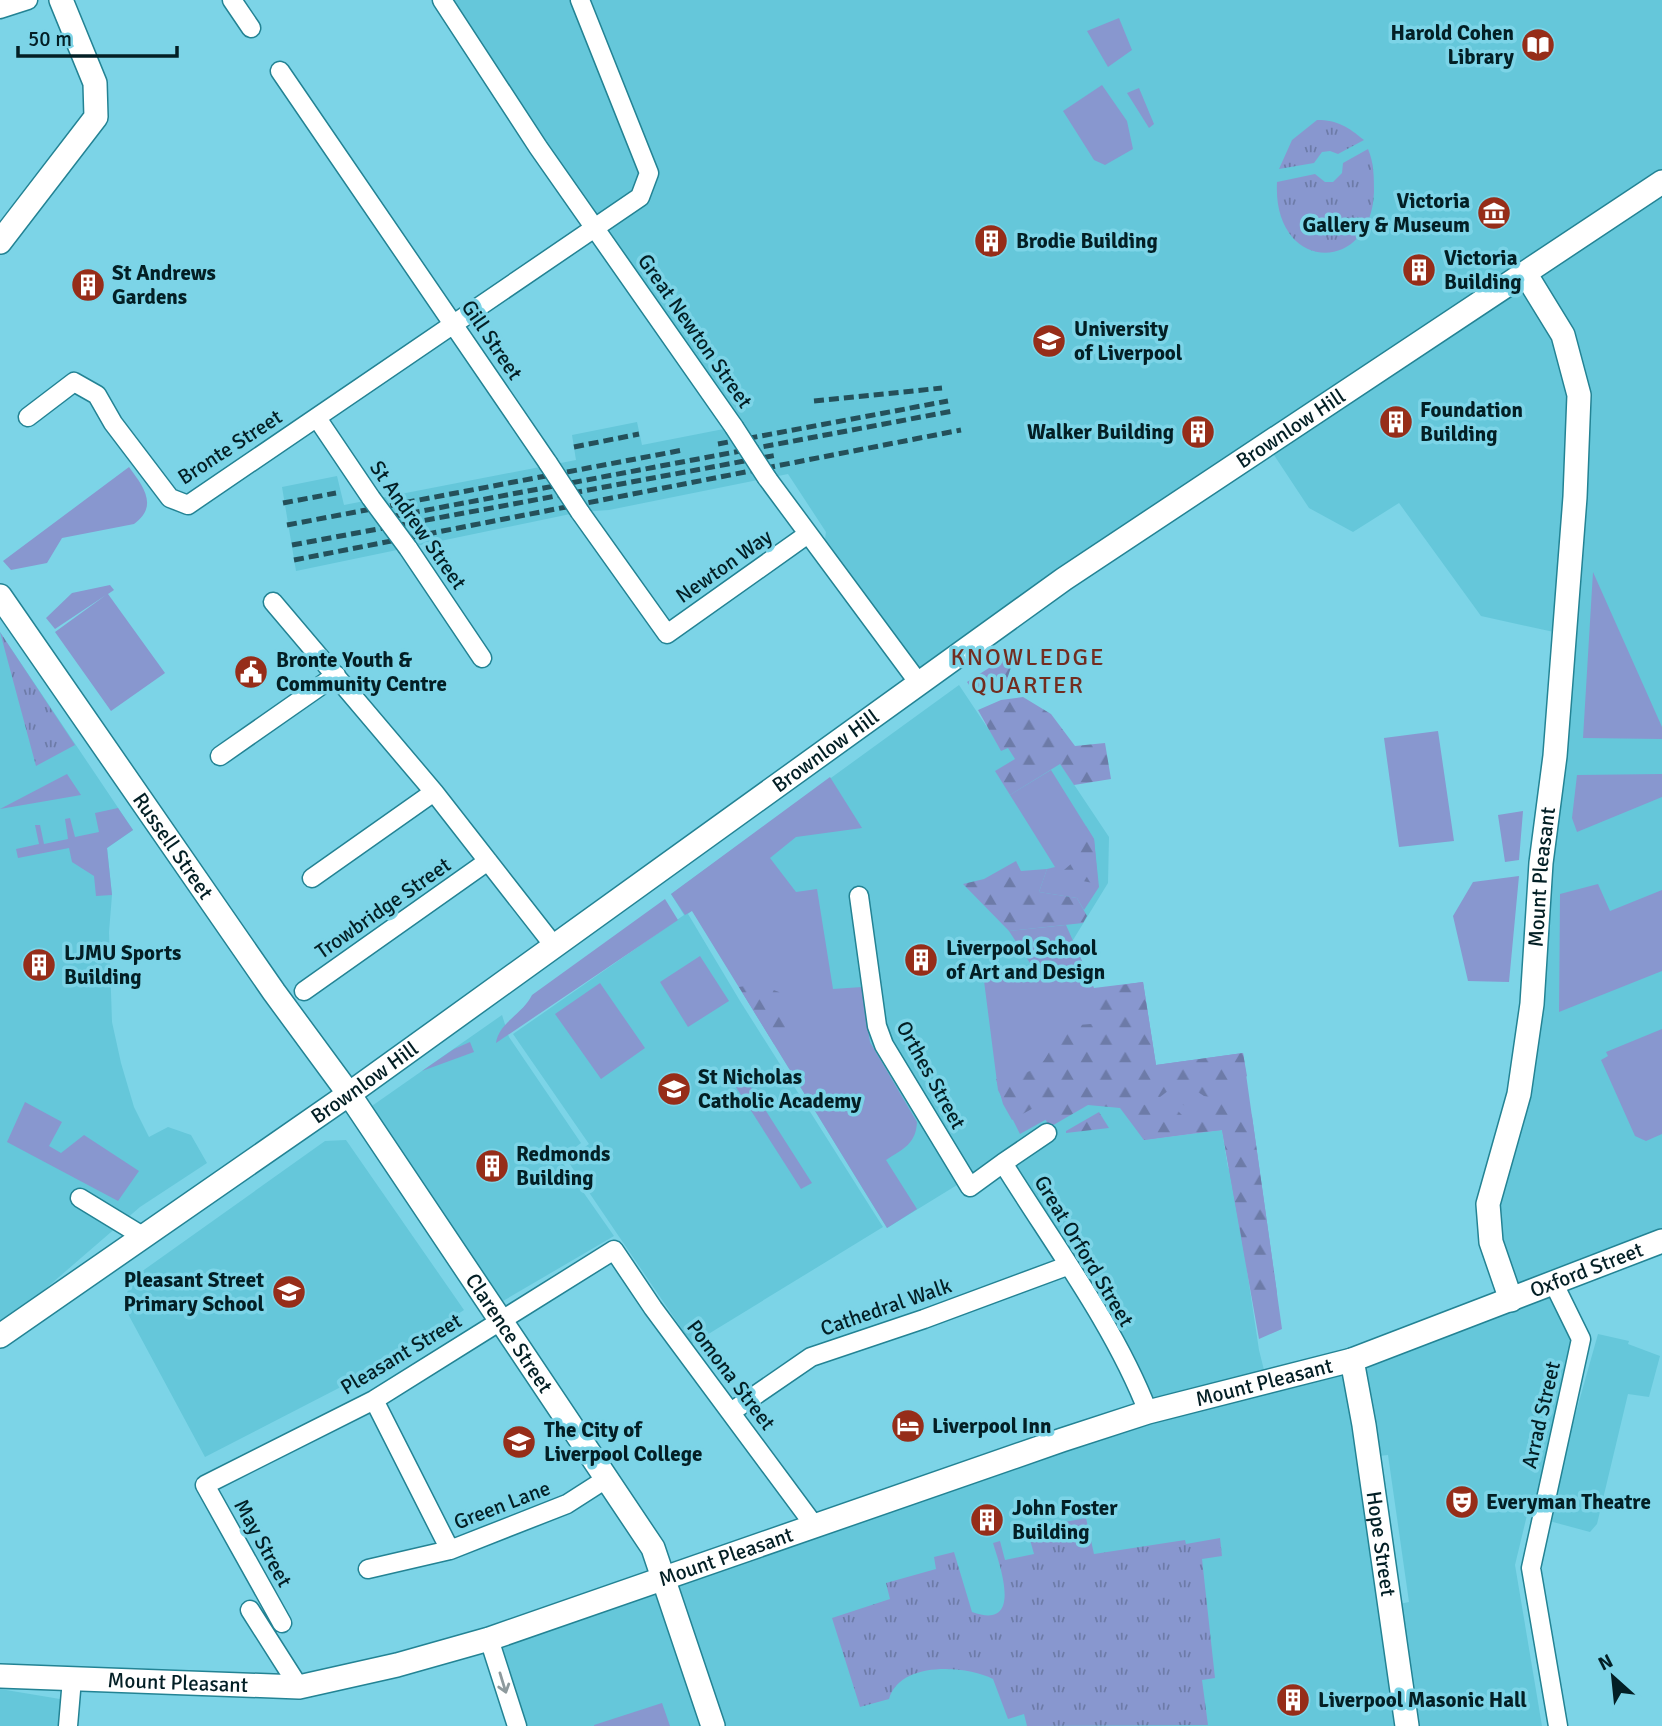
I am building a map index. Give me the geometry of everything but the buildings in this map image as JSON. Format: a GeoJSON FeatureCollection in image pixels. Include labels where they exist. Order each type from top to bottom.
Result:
{"type":"FeatureCollection","features":[{"type":"Feature","properties":{"kind":"street"},"geometry":{"type":"LineString","coordinates":[[0,9],[28,0]]}},
{"type":"Feature","properties":{"kind":"street"},"geometry":{"type":"LineString","coordinates":[[0,242],[7,218],[96,117],[95,83],[61,0]]}},
{"type":"Feature","properties":{"kind":"street"},"geometry":{"type":"LineString","coordinates":[[232,0],[251,29]]}},
{"type":"Feature","properties":{"kind":"street","name":"Great Newton Street"},"geometry":{"type":"LineString","coordinates":[[442,0],[538,147],[596,226],[767,478],[918,682]]}},
{"type":"Feature","properties":{"kind":"street","name":"Bronte Street"},"geometry":{"type":"LineString","coordinates":[[28,417],[74,382],[97,395],[113,423],[170,498],[188,505],[640,197],[649,173],[580,0]]}},
{"type":"Feature","properties":{"kind":"street","name":"Gill Street"},"geometry":{"type":"LineString","coordinates":[[280,71],[580,512],[667,635]]}},
{"type":"Feature","properties":{"kind":"street","name":"Brownlow Hill"},"geometry":{"type":"LineString","coordinates":[[0,1336],[349,1094],[1074,572],[1662,183]]}},
{"type":"Feature","properties":{"kind":"street","name":"Mount Pleasant"},"geometry":{"type":"LineString","coordinates":[[0,1676],[299,1687],[397,1665],[489,1639],[986,1464],[1148,1412],[1352,1360],[1511,1300],[1491,1242],[1488,1204],[1519,1094],[1532,1004],[1541,863],[1555,756],[1575,497],[1579,395],[1563,335],[1525,273]]}},
{"type":"Feature","properties":{"kind":"street","name":"St Andrew Street"},"geometry":{"type":"LineString","coordinates":[[317,418],[482,658]]}},
{"type":"Feature","properties":{"kind":"street","name":"Newton Way"},"geometry":{"type":"LineString","coordinates":[[667,635],[808,534]]}},
{"type":"Feature","properties":{"kind":"street","name":"Russell Street"},"geometry":{"type":"LineString","coordinates":[[0,596],[274,992],[349,1094]]}},
{"type":"Feature","properties":{"kind":"street","name":"Trowbridge Street"},"geometry":{"type":"LineString","coordinates":[[273,602],[434,792],[555,947]]}},
{"type":"Feature","properties":{"kind":"street"},"geometry":{"type":"LineString","coordinates":[[220,756],[336,675]]}},
{"type":"Feature","properties":{"kind":"street"},"geometry":{"type":"LineString","coordinates":[[312,878],[434,792]]}},
{"type":"Feature","properties":{"kind":"street","name":"Trowbridge Street"},"geometry":{"type":"LineString","coordinates":[[304,991],[488,861]]}},
{"type":"Feature","properties":{"kind":"street","name":"Orthes Street"},"geometry":{"type":"LineString","coordinates":[[859,897],[877,1026],[884,1045],[970,1187],[1003,1163]]}},
{"type":"Feature","properties":{"kind":"street","name":"Clarence Street"},"geometry":{"type":"LineString","coordinates":[[349,1094],[653,1548],[713,1726]]}},
{"type":"Feature","properties":{"kind":"street"},"geometry":{"type":"LineString","coordinates":[[1003,1163],[1047,1133]]}},
{"type":"Feature","properties":{"kind":"street","name":"Great Orford Street"},"geometry":{"type":"LineString","coordinates":[[1003,1163],[1138,1385],[1148,1412]]}},
{"type":"Feature","properties":{"kind":"street"},"geometry":{"type":"LineString","coordinates":[[80,1198],[144,1237]]}},
{"type":"Feature","properties":{"kind":"street","name":"Oxford Street"},"geometry":{"type":"LineString","coordinates":[[1511,1300],[1662,1241]]}},
{"type":"Feature","properties":{"kind":"street","name":"Pleasant Street"},"geometry":{"type":"LineString","coordinates":[[205,1485],[374,1400],[614,1250]]}},
{"type":"Feature","properties":{"kind":"street","name":"Pomona Street"},"geometry":{"type":"LineString","coordinates":[[614,1250],[653,1308],[814,1525]]}},
{"type":"Feature","properties":{"kind":"street","name":"Cathedral Walk"},"geometry":{"type":"LineString","coordinates":[[731,1412],[811,1357],[1067,1266]]}},
{"type":"Feature","properties":{"kind":"street","name":"Arrad Street"},"geometry":{"type":"LineString","coordinates":[[1554,1284],[1581,1339],[1531,1568],[1558,1726]]}},
{"type":"Feature","properties":{"kind":"street","name":"Hope Street"},"geometry":{"type":"LineString","coordinates":[[1352,1360],[1364,1425],[1407,1726]]}},
{"type":"Feature","properties":{"kind":"street","name":"Green Lane"},"geometry":{"type":"LineString","coordinates":[[374,1400],[450,1550]]}},
{"type":"Feature","properties":{"kind":"street","name":"Green Lane"},"geometry":{"type":"LineString","coordinates":[[369,1569],[450,1550],[567,1504],[606,1479]]}},
{"type":"Feature","properties":{"kind":"street","name":"May Street"},"geometry":{"type":"LineString","coordinates":[[205,1485],[282,1623]]}},
{"type":"Feature","properties":{"kind":"street"},"geometry":{"type":"LineString","coordinates":[[250,1610],[299,1687]]}},
{"type":"Feature","properties":{"kind":"street"},"geometry":{"type":"LineString","coordinates":[[489,1639],[517,1726]]}},
{"type":"Feature","properties":{"kind":"street"},"geometry":{"type":"LineString","coordinates":[[68,1726],[72,1679]]}},
{"type":"Feature","properties":{"kind":"shaded area"},"geometry":{"type":"Polygon","coordinates":[[[442,0],[1662,0],[1662,1242],[1554,1284],[1581,1339],[1560,1437],[1569,1437],[1598,1334],[1629,1341],[1628,1344],[1660,1356],[1649,1397],[1628,1394],[1597,1524],[1590,1532],[1527,1515],[1515,1565],[1542,1726],[517,1726],[489,1639],[1150,1411],[1001,1158],[887,1228],[692,910],[688,914],[740,1001],[883,1227],[692,1344],[567,1160],[589,1144],[513,1034],[684,915],[671,894],[959,685],[987,727],[1049,747],[1109,837],[1108,883],[1073,940],[1094,989],[1144,1140],[1222,1130],[1228,1168],[1232,1170],[1259,1350],[1267,1382],[1511,1301],[1491,1242],[1519,1094],[1563,634],[1481,616],[1399,503],[1353,532],[1309,508],[1266,443],[918,682],[823,554],[826,532],[788,474],[609,510],[580,512],[296,571],[282,487],[337,476],[344,505],[576,460],[572,435],[637,422],[642,445],[734,427],[442,0]],[[1388,1455],[1369,1457],[1389,1606],[1409,1602],[1388,1455]]]}},
{"type":"Feature","properties":{"kind":"shaded area"},"geometry":{"type":"Polygon","coordinates":[[[0,632],[133,830],[107,848],[112,895],[109,932],[112,1022],[121,1063],[134,1107],[149,1137],[168,1127],[191,1135],[207,1163],[140,1207],[0,1328],[0,632]]]}},
{"type":"Feature","properties":{"kind":"shaded area"},"geometry":{"type":"Polygon","coordinates":[[[502,1015],[509,1037],[581,1143],[560,1159],[614,1236],[503,1301],[369,1108],[502,1015]]]}},
{"type":"Feature","properties":{"kind":"shaded area","name":"Pleasant Street Primary School"},"geometry":{"type":"Polygon","coordinates":[[[346,1140],[464,1310],[368,1373],[205,1457],[128,1314],[125,1299],[130,1284],[141,1272],[325,1141],[346,1140]]]}},
{"type":"Feature","properties":{"kind":"shaded area"},"geometry":{"type":"Polygon","coordinates":[[[0,1689],[66,1700],[63,1726],[0,1726],[0,1689]]]}},
{"type":"Feature","properties":{"kind":"green space"},"geometry":{"type":"Polygon","coordinates":[[[1119,18],[1132,50],[1108,67],[1087,31],[1119,18]]]}},
{"type":"Feature","properties":{"kind":"green space"},"geometry":{"type":"Polygon","coordinates":[[[1102,85],[1127,121],[1133,149],[1105,165],[1094,160],[1063,111],[1102,85]]]}},
{"type":"Feature","properties":{"kind":"green space"},"geometry":{"type":"Polygon","coordinates":[[[1139,88],[1154,124],[1149,128],[1127,93],[1139,88]]]}},
{"type":"Feature","properties":{"kind":"green space"},"geometry":{"type":"Polygon","coordinates":[[[1317,120],[1342,125],[1364,140],[1338,154],[1322,152],[1314,163],[1279,169],[1292,140],[1317,120]]]}},
{"type":"Feature","properties":{"kind":"green space"},"geometry":{"type":"Polygon","coordinates":[[[1368,149],[1373,165],[1374,192],[1369,219],[1357,239],[1341,250],[1322,253],[1305,247],[1290,234],[1280,212],[1277,182],[1315,174],[1325,182],[1333,182],[1342,173],[1343,163],[1368,149]]]}},
{"type":"Feature","properties":{"kind":"green space"},"geometry":{"type":"Polygon","coordinates":[[[129,467],[143,489],[147,503],[142,517],[134,524],[62,538],[47,563],[11,570],[3,561],[129,467]]]}},
{"type":"Feature","properties":{"kind":"green space"},"geometry":{"type":"Polygon","coordinates":[[[1593,572],[1662,727],[1662,739],[1583,738],[1593,572]]]}},
{"type":"Feature","properties":{"kind":"green space"},"geometry":{"type":"Polygon","coordinates":[[[110,585],[114,590],[108,594],[165,673],[111,711],[55,632],[106,595],[55,629],[46,618],[72,593],[110,585]]]}},
{"type":"Feature","properties":{"kind":"green space"},"geometry":{"type":"Polygon","coordinates":[[[0,632],[75,745],[36,766],[0,632]]]}},
{"type":"Feature","properties":{"kind":"green space"},"geometry":{"type":"Polygon","coordinates":[[[1017,650],[1006,682],[975,694],[967,682],[1017,650]]]}},
{"type":"Feature","properties":{"kind":"green space"},"geometry":{"type":"Polygon","coordinates":[[[1023,697],[1051,714],[1075,746],[1105,743],[1111,779],[1074,785],[1060,764],[1010,795],[995,771],[1015,759],[1008,748],[1001,751],[978,710],[1001,700],[1023,697]]]}},
{"type":"Feature","properties":{"kind":"green space"},"geometry":{"type":"Polygon","coordinates":[[[1438,731],[1454,841],[1399,847],[1384,738],[1438,731]]]}},
{"type":"Feature","properties":{"kind":"green space"},"geometry":{"type":"Polygon","coordinates":[[[1051,770],[1094,839],[1099,887],[1084,910],[1077,898],[1039,892],[1047,869],[1055,867],[1010,795],[1051,770]]]}},
{"type":"Feature","properties":{"kind":"green space"},"geometry":{"type":"Polygon","coordinates":[[[67,774],[81,795],[0,809],[67,774]]]}},
{"type":"Feature","properties":{"kind":"green space"},"geometry":{"type":"Polygon","coordinates":[[[1662,774],[1662,797],[1577,832],[1572,818],[1577,775],[1662,774]]]}},
{"type":"Feature","properties":{"kind":"green space"},"geometry":{"type":"Polygon","coordinates":[[[830,777],[862,828],[796,837],[770,858],[796,892],[817,889],[833,989],[862,987],[870,1042],[917,1122],[911,1141],[886,1160],[917,1209],[887,1228],[692,911],[685,915],[671,894],[830,777]]]}},
{"type":"Feature","properties":{"kind":"green space"},"geometry":{"type":"Polygon","coordinates":[[[118,808],[133,830],[107,848],[112,895],[96,896],[94,876],[72,862],[69,848],[18,858],[16,849],[39,844],[35,825],[40,825],[44,844],[68,839],[65,819],[70,818],[75,837],[99,832],[95,813],[118,808]]]}},
{"type":"Feature","properties":{"kind":"green space"},"geometry":{"type":"Polygon","coordinates":[[[1523,811],[1519,860],[1505,862],[1498,815],[1523,811]]]}},
{"type":"Feature","properties":{"kind":"green space"},"geometry":{"type":"Polygon","coordinates":[[[1086,826],[1094,839],[1098,884],[1057,876],[1079,857],[1078,840],[1086,826]]]}},
{"type":"Feature","properties":{"kind":"green space"},"geometry":{"type":"Polygon","coordinates":[[[1016,861],[1021,871],[1047,869],[1039,892],[1077,898],[1087,916],[1083,923],[1009,931],[963,884],[984,879],[1016,861]]]}},
{"type":"Feature","properties":{"kind":"green space"},"geometry":{"type":"Polygon","coordinates":[[[1519,876],[1509,982],[1468,981],[1453,916],[1473,882],[1519,876]]]}},
{"type":"Feature","properties":{"kind":"green space"},"geometry":{"type":"Polygon","coordinates":[[[1598,884],[1610,911],[1662,890],[1662,971],[1559,1012],[1560,894],[1598,884]]]}},
{"type":"Feature","properties":{"kind":"green space"},"geometry":{"type":"Polygon","coordinates":[[[665,899],[678,920],[496,1043],[501,1029],[523,1008],[532,995],[665,899]]]}},
{"type":"Feature","properties":{"kind":"green space"},"geometry":{"type":"Polygon","coordinates":[[[1066,925],[1094,988],[1143,982],[1156,1065],[1243,1053],[1282,1329],[1259,1339],[1222,1130],[1144,1140],[1106,1086],[1020,1134],[998,1090],[983,973],[1032,966],[1009,931],[1066,925]]]}},
{"type":"Feature","properties":{"kind":"green space"},"geometry":{"type":"Polygon","coordinates":[[[700,956],[729,1001],[688,1027],[660,982],[700,956]]]}},
{"type":"Feature","properties":{"kind":"green space"},"geometry":{"type":"Polygon","coordinates":[[[1143,982],[1156,1065],[1243,1053],[1247,1076],[1217,1098],[1204,1096],[1181,1081],[1160,1097],[1146,1095],[1138,1089],[1131,1098],[1146,1105],[1175,1108],[1187,1120],[1187,1134],[1144,1140],[1120,1108],[1088,1105],[1050,1127],[1037,1106],[1012,1120],[1003,1104],[996,1079],[1035,1069],[1046,1058],[1066,1026],[1115,1022],[1115,1016],[1098,1017],[1094,989],[1143,982]]]}},
{"type":"Feature","properties":{"kind":"green space"},"geometry":{"type":"Polygon","coordinates":[[[600,983],[645,1048],[601,1079],[555,1014],[600,983]]]}},
{"type":"Feature","properties":{"kind":"green space"},"geometry":{"type":"Polygon","coordinates":[[[757,984],[779,992],[790,1013],[785,1030],[774,1044],[739,987],[757,984]]]}},
{"type":"Feature","properties":{"kind":"green space"},"geometry":{"type":"Polygon","coordinates":[[[1662,1029],[1662,1134],[1646,1141],[1635,1136],[1601,1060],[1608,1056],[1606,1052],[1662,1029]]]}},
{"type":"Feature","properties":{"kind":"green space"},"geometry":{"type":"Polygon","coordinates":[[[470,1042],[474,1052],[422,1071],[454,1049],[470,1042]]]}},
{"type":"Feature","properties":{"kind":"green space"},"geometry":{"type":"Polygon","coordinates":[[[745,1078],[812,1183],[801,1189],[734,1084],[745,1078]]]}},
{"type":"Feature","properties":{"kind":"green space"},"geometry":{"type":"Polygon","coordinates":[[[1193,1098],[1226,1100],[1247,1105],[1252,1116],[1277,1293],[1252,1296],[1222,1130],[1194,1133],[1197,1113],[1180,1103],[1193,1098]]]}},
{"type":"Feature","properties":{"kind":"green space"},"geometry":{"type":"Polygon","coordinates":[[[25,1102],[62,1122],[49,1146],[61,1153],[84,1135],[139,1171],[118,1201],[7,1142],[25,1102]]]}},
{"type":"Feature","properties":{"kind":"green space"},"geometry":{"type":"Polygon","coordinates":[[[1099,1112],[1109,1128],[1066,1133],[1066,1131],[1099,1112]]]}},
{"type":"Feature","properties":{"kind":"green space"},"geometry":{"type":"Polygon","coordinates":[[[1086,1518],[1094,1554],[1185,1540],[1186,1544],[1220,1538],[1222,1556],[1202,1559],[1215,1678],[1202,1680],[1208,1725],[1027,1726],[1024,1714],[1008,1719],[993,1679],[951,1669],[919,1672],[895,1687],[889,1699],[860,1707],[832,1618],[890,1599],[886,1583],[936,1569],[934,1557],[954,1552],[972,1612],[988,1615],[998,1612],[1003,1605],[1005,1593],[993,1543],[1000,1541],[1005,1560],[1034,1554],[1027,1529],[1086,1518]]]}},
{"type":"Feature","properties":{"kind":"green space"},"geometry":{"type":"Polygon","coordinates":[[[662,1703],[670,1726],[594,1726],[594,1725],[662,1703]]]}},
{"type":"Feature","properties":{"kind":"railway"},"geometry":{"type":"LineString","coordinates":[[814,401],[942,388]]}},
{"type":"Feature","properties":{"kind":"railway"},"geometry":{"type":"LineString","coordinates":[[718,444],[948,401]]}},
{"type":"Feature","properties":{"kind":"railway"},"geometry":{"type":"LineString","coordinates":[[395,516],[953,411]]}},
{"type":"Feature","properties":{"kind":"railway"},"geometry":{"type":"LineString","coordinates":[[294,560],[961,430]]}},
{"type":"Feature","properties":{"kind":"railway"},"geometry":{"type":"LineString","coordinates":[[574,447],[639,434]]}},
{"type":"Feature","properties":{"kind":"railway"},"geometry":{"type":"LineString","coordinates":[[287,525],[683,450]]}},
{"type":"Feature","properties":{"kind":"railway"},"geometry":{"type":"LineString","coordinates":[[292,545],[777,455]]}},
{"type":"Feature","properties":{"kind":"railway"},"geometry":{"type":"LineString","coordinates":[[283,503],[336,493]]}},
{"type":"Feature","properties":{"kind":"place","name":"Harold Cohen Library"},"geometry":{"type":"Point","coordinates":[1538,45]}},
{"type":"Feature","properties":{"kind":"place","name":"Victoria Gallery & Museum"},"geometry":{"type":"Point","coordinates":[1494,213]}},
{"type":"Feature","properties":{"kind":"place","name":"Brodie Building"},"geometry":{"type":"Point","coordinates":[991,241]}},
{"type":"Feature","properties":{"kind":"place","name":"Victoria Building"},"geometry":{"type":"Point","coordinates":[1419,270]}},
{"type":"Feature","properties":{"kind":"place","name":"St Andrews Gardens"},"geometry":{"type":"Point","coordinates":[88,285]}},
{"type":"Feature","properties":{"kind":"place","name":"University of Liverpool"},"geometry":{"type":"Point","coordinates":[1049,341]}},
{"type":"Feature","properties":{"kind":"place","name":"Foundation Building"},"geometry":{"type":"Point","coordinates":[1396,422]}},
{"type":"Feature","properties":{"kind":"place","name":"Walker Building"},"geometry":{"type":"Point","coordinates":[1198,432]}},
{"type":"Feature","properties":{"kind":"place","name":"Bronte Youth & Community Centre"},"geometry":{"type":"Point","coordinates":[251,672]}},
{"type":"Feature","properties":{"kind":"place","name":"Liverpool School of Art and Design"},"geometry":{"type":"Point","coordinates":[921,960]}},
{"type":"Feature","properties":{"kind":"place","name":"LJMU Sports Building"},"geometry":{"type":"Point","coordinates":[39,965]}},
{"type":"Feature","properties":{"kind":"place","name":"St Nicholas Catholic Academy"},"geometry":{"type":"Point","coordinates":[674,1089]}},
{"type":"Feature","properties":{"kind":"place","name":"Redmonds Building"},"geometry":{"type":"Point","coordinates":[492,1166]}},
{"type":"Feature","properties":{"kind":"place","name":"Pleasant Street Primary School"},"geometry":{"type":"Point","coordinates":[289,1292]}},
{"type":"Feature","properties":{"kind":"place","name":"Liverpool Inn"},"geometry":{"type":"Point","coordinates":[908,1426]}},
{"type":"Feature","properties":{"kind":"place","name":"The City of Liverpool College"},"geometry":{"type":"Point","coordinates":[519,1442]}},
{"type":"Feature","properties":{"kind":"place","name":"Everyman Theatre"},"geometry":{"type":"Point","coordinates":[1462,1502]}},
{"type":"Feature","properties":{"kind":"place","name":"John Foster Building"},"geometry":{"type":"Point","coordinates":[987,1520]}},
{"type":"Feature","properties":{"kind":"place","name":"Liverpool Masonic Hall"},"geometry":{"type":"Point","coordinates":[1293,1700]}},
{"type":"Feature","properties":{"kind":"district","name":"KNOWLEDGE QUARTER"},"geometry":{"type":"Point","coordinates":[1028,671]}}]}
